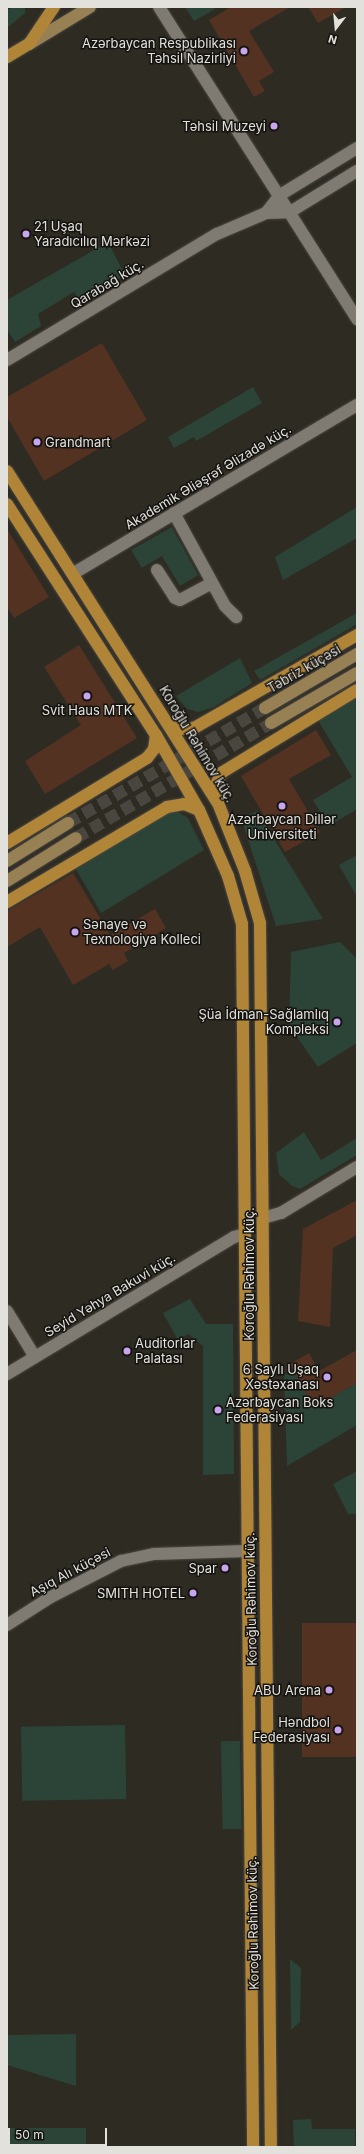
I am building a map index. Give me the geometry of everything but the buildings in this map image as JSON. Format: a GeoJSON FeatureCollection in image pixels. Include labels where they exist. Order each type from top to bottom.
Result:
{"type":"FeatureCollection","features":[{"type":"Feature","properties":{"kind":"main road"},"geometry":{"type":"LineString","coordinates":[[29,44],[54,7]]}},
{"type":"Feature","properties":{"kind":"main road"},"geometry":{"type":"LineString","coordinates":[[7,57],[90,7]]}},
{"type":"Feature","properties":{"kind":"main road","name":"Koroğlu Rəhimov küç."},"geometry":{"type":"LineString","coordinates":[[7,471],[74,573],[218,803],[245,870],[260,923],[271,2147]]}},
{"type":"Feature","properties":{"kind":"main road","name":"Koroğlu Rəhimov küç."},"geometry":{"type":"LineString","coordinates":[[7,504],[156,735],[199,810],[228,876],[242,924],[246,1551],[253,2147]]}},
{"type":"Feature","properties":{"kind":"main road"},"geometry":{"type":"LineString","coordinates":[[170,725],[180,729],[194,728],[357,635]]}},
{"type":"Feature","properties":{"kind":"main road","name":"Təbriz küçəsi"},"geometry":{"type":"LineString","coordinates":[[265,708],[357,654]]}},
{"type":"Feature","properties":{"kind":"main road"},"geometry":{"type":"LineString","coordinates":[[271,723],[357,673]]}},
{"type":"Feature","properties":{"kind":"main road"},"geometry":{"type":"LineString","coordinates":[[218,803],[216,785],[221,773],[357,690]]}},
{"type":"Feature","properties":{"kind":"main road"},"geometry":{"type":"LineString","coordinates":[[7,843],[147,758],[154,749],[156,735]]}},
{"type":"Feature","properties":{"kind":"main road"},"geometry":{"type":"LineString","coordinates":[[7,902],[168,806],[184,804],[199,810]]}},
{"type":"Feature","properties":{"kind":"main road"},"geometry":{"type":"LineString","coordinates":[[7,861],[68,823]]}},
{"type":"Feature","properties":{"kind":"main road"},"geometry":{"type":"LineString","coordinates":[[7,881],[76,838]]}},
{"type":"Feature","properties":{"kind":"street"},"geometry":{"type":"LineString","coordinates":[[159,7],[357,319]]}},
{"type":"Feature","properties":{"kind":"street","name":"Qarabağ küç."},"geometry":{"type":"LineString","coordinates":[[266,213],[280,196],[357,148]]}},
{"type":"Feature","properties":{"kind":"street","name":"Qarabağ küç."},"geometry":{"type":"LineString","coordinates":[[7,360],[217,234],[266,213],[290,212],[357,172]]}},
{"type":"Feature","properties":{"kind":"street","name":"Akademik Əliəşrəf Əlizadə küç."},"geometry":{"type":"LineString","coordinates":[[74,573],[357,405]]}},
{"type":"Feature","properties":{"kind":"street"},"geometry":{"type":"LineString","coordinates":[[174,513],[225,606],[236,617]]}},
{"type":"Feature","properties":{"kind":"street"},"geometry":{"type":"LineString","coordinates":[[157,570],[175,598],[180,600],[212,583]]}},
{"type":"Feature","properties":{"kind":"street"},"geometry":{"type":"LineString","coordinates":[[263,1218],[281,1213],[357,1167]]}},
{"type":"Feature","properties":{"kind":"street","name":"Seyid Yəhya Bakuvi küç."},"geometry":{"type":"LineString","coordinates":[[7,1374],[228,1240],[245,1234]]}},
{"type":"Feature","properties":{"kind":"street"},"geometry":{"type":"LineString","coordinates":[[7,1311],[35,1357]]}},
{"type":"Feature","properties":{"kind":"street","name":"Aşıq Alı küçəsi"},"geometry":{"type":"LineString","coordinates":[[7,1624],[51,1597],[121,1561],[154,1554],[246,1551]]}},
{"type":"Feature","properties":{"kind":"green space"},"geometry":{"type":"Polygon","coordinates":[[[14,7],[25,7],[25,13],[7,28],[7,10],[14,7]]]}},
{"type":"Feature","properties":{"kind":"green space"},"geometry":{"type":"Polygon","coordinates":[[[185,7],[213,7],[215,9],[194,21],[185,7]]]}},
{"type":"Feature","properties":{"kind":"green space"},"geometry":{"type":"Polygon","coordinates":[[[108,242],[125,275],[81,302],[74,292],[38,314],[41,326],[15,342],[7,330],[7,300],[108,242]]]}},
{"type":"Feature","properties":{"kind":"green space"},"geometry":{"type":"Polygon","coordinates":[[[253,387],[262,403],[196,441],[194,437],[174,448],[168,437],[253,387]]]}},
{"type":"Feature","properties":{"kind":"green space"},"geometry":{"type":"Polygon","coordinates":[[[357,507],[357,538],[283,580],[275,557],[357,507]]]}},
{"type":"Feature","properties":{"kind":"green space"},"geometry":{"type":"Polygon","coordinates":[[[172,527],[198,575],[180,586],[162,556],[142,568],[131,550],[172,527]]]}},
{"type":"Feature","properties":{"kind":"green space"},"geometry":{"type":"Polygon","coordinates":[[[357,613],[357,624],[260,680],[254,671],[357,613]]]}},
{"type":"Feature","properties":{"kind":"green space"},"geometry":{"type":"Polygon","coordinates":[[[240,658],[252,683],[214,707],[198,712],[187,709],[176,696],[240,658]]]}},
{"type":"Feature","properties":{"kind":"green space"},"geometry":{"type":"Polygon","coordinates":[[[357,697],[357,809],[329,826],[313,800],[352,777],[318,720],[357,697]]]}},
{"type":"Feature","properties":{"kind":"green space"},"geometry":{"type":"Polygon","coordinates":[[[257,811],[323,919],[276,926],[241,818],[257,811]]]}},
{"type":"Feature","properties":{"kind":"green space"},"geometry":{"type":"Polygon","coordinates":[[[178,812],[188,818],[204,850],[101,913],[76,869],[167,813],[178,812]]]}},
{"type":"Feature","properties":{"kind":"green space"},"geometry":{"type":"Polygon","coordinates":[[[357,855],[357,897],[339,865],[357,855]]]}},
{"type":"Feature","properties":{"kind":"green space"},"geometry":{"type":"Polygon","coordinates":[[[340,942],[357,959],[357,1043],[318,1067],[289,1025],[291,952],[340,942]]]}},
{"type":"Feature","properties":{"kind":"green space"},"geometry":{"type":"Polygon","coordinates":[[[304,1132],[321,1160],[357,1138],[357,1155],[300,1189],[292,1186],[279,1174],[276,1153],[304,1132]]]}},
{"type":"Feature","properties":{"kind":"green space","name":"Azərbaycan Boks Federasiyası"},"geometry":{"type":"Polygon","coordinates":[[[190,1299],[206,1324],[233,1324],[234,1474],[203,1475],[203,1346],[188,1334],[178,1340],[163,1313],[190,1299]]]}},
{"type":"Feature","properties":{"kind":"green space"},"geometry":{"type":"Polygon","coordinates":[[[294,1371],[314,1407],[357,1383],[357,1425],[287,1466],[284,1375],[294,1371]]]}},
{"type":"Feature","properties":{"kind":"green space"},"geometry":{"type":"Polygon","coordinates":[[[357,1471],[357,1514],[348,1514],[333,1484],[357,1471]]]}},
{"type":"Feature","properties":{"kind":"green space"},"geometry":{"type":"Polygon","coordinates":[[[125,1725],[126,1799],[22,1801],[21,1727],[125,1725]]]}},
{"type":"Feature","properties":{"kind":"green space"},"geometry":{"type":"Polygon","coordinates":[[[221,1741],[240,1741],[242,1829],[223,1829],[221,1741]]]}},
{"type":"Feature","properties":{"kind":"green space"},"geometry":{"type":"Polygon","coordinates":[[[290,1959],[301,1968],[300,2022],[291,2030],[290,1959]]]}},
{"type":"Feature","properties":{"kind":"green space"},"geometry":{"type":"Polygon","coordinates":[[[76,2034],[76,2086],[7,2065],[7,2035],[76,2034]]]}},
{"type":"Feature","properties":{"kind":"green space"},"geometry":{"type":"Polygon","coordinates":[[[311,2119],[312,2129],[355,2129],[355,2147],[294,2147],[293,2120],[311,2119]]]}},
{"type":"Feature","properties":{"kind":"green space"},"geometry":{"type":"Polygon","coordinates":[[[7,2128],[86,2128],[86,2147],[7,2147],[7,2128]]]}},
{"type":"Feature","properties":{"kind":"tunnel"},"geometry":{"type":"LineString","coordinates":[[68,823],[265,708]]}},
{"type":"Feature","properties":{"kind":"tunnel"},"geometry":{"type":"LineString","coordinates":[[76,838],[271,723]]}},
{"type":"Feature","properties":{"kind":"place","name":"Azərbaycan Respublikası Təhsil Nazirliyi"},"geometry":{"type":"Point","coordinates":[244,51]}},
{"type":"Feature","properties":{"kind":"place","name":"Təhsil Muzeyi"},"geometry":{"type":"Point","coordinates":[274,126]}},
{"type":"Feature","properties":{"kind":"place","name":"21 Uşaq Yaradıcılıq Mərkəzi"},"geometry":{"type":"Point","coordinates":[26,234]}},
{"type":"Feature","properties":{"kind":"place","name":"Grandmart"},"geometry":{"type":"Point","coordinates":[37,442]}},
{"type":"Feature","properties":{"kind":"place","name":"Svit Haus MTK"},"geometry":{"type":"Point","coordinates":[87,696]}},
{"type":"Feature","properties":{"kind":"place","name":"Azərbaycan Dillər Universiteti"},"geometry":{"type":"Point","coordinates":[282,806]}},
{"type":"Feature","properties":{"kind":"place","name":"Sənaye və Texnologiya Kolleci"},"geometry":{"type":"Point","coordinates":[75,932]}},
{"type":"Feature","properties":{"kind":"place","name":"Şüa İdman-Sağlamlıq Kompleksi"},"geometry":{"type":"Point","coordinates":[337,1022]}},
{"type":"Feature","properties":{"kind":"place","name":"Auditorlar Palatası"},"geometry":{"type":"Point","coordinates":[127,1351]}},
{"type":"Feature","properties":{"kind":"place","name":"6 Saylı Uşaq Xəstəxanası"},"geometry":{"type":"Point","coordinates":[327,1377]}},
{"type":"Feature","properties":{"kind":"place","name":"Azərbaycan Boks Federasiyası"},"geometry":{"type":"Point","coordinates":[218,1410]}},
{"type":"Feature","properties":{"kind":"place","name":"Spar"},"geometry":{"type":"Point","coordinates":[225,1568]}},
{"type":"Feature","properties":{"kind":"place","name":"SMITH HOTEL"},"geometry":{"type":"Point","coordinates":[193,1593]}},
{"type":"Feature","properties":{"kind":"place","name":"ABU Arena"},"geometry":{"type":"Point","coordinates":[329,1690]}},
{"type":"Feature","properties":{"kind":"place","name":"Həndbol Federasiyası"},"geometry":{"type":"Point","coordinates":[338,1730]}}]}
